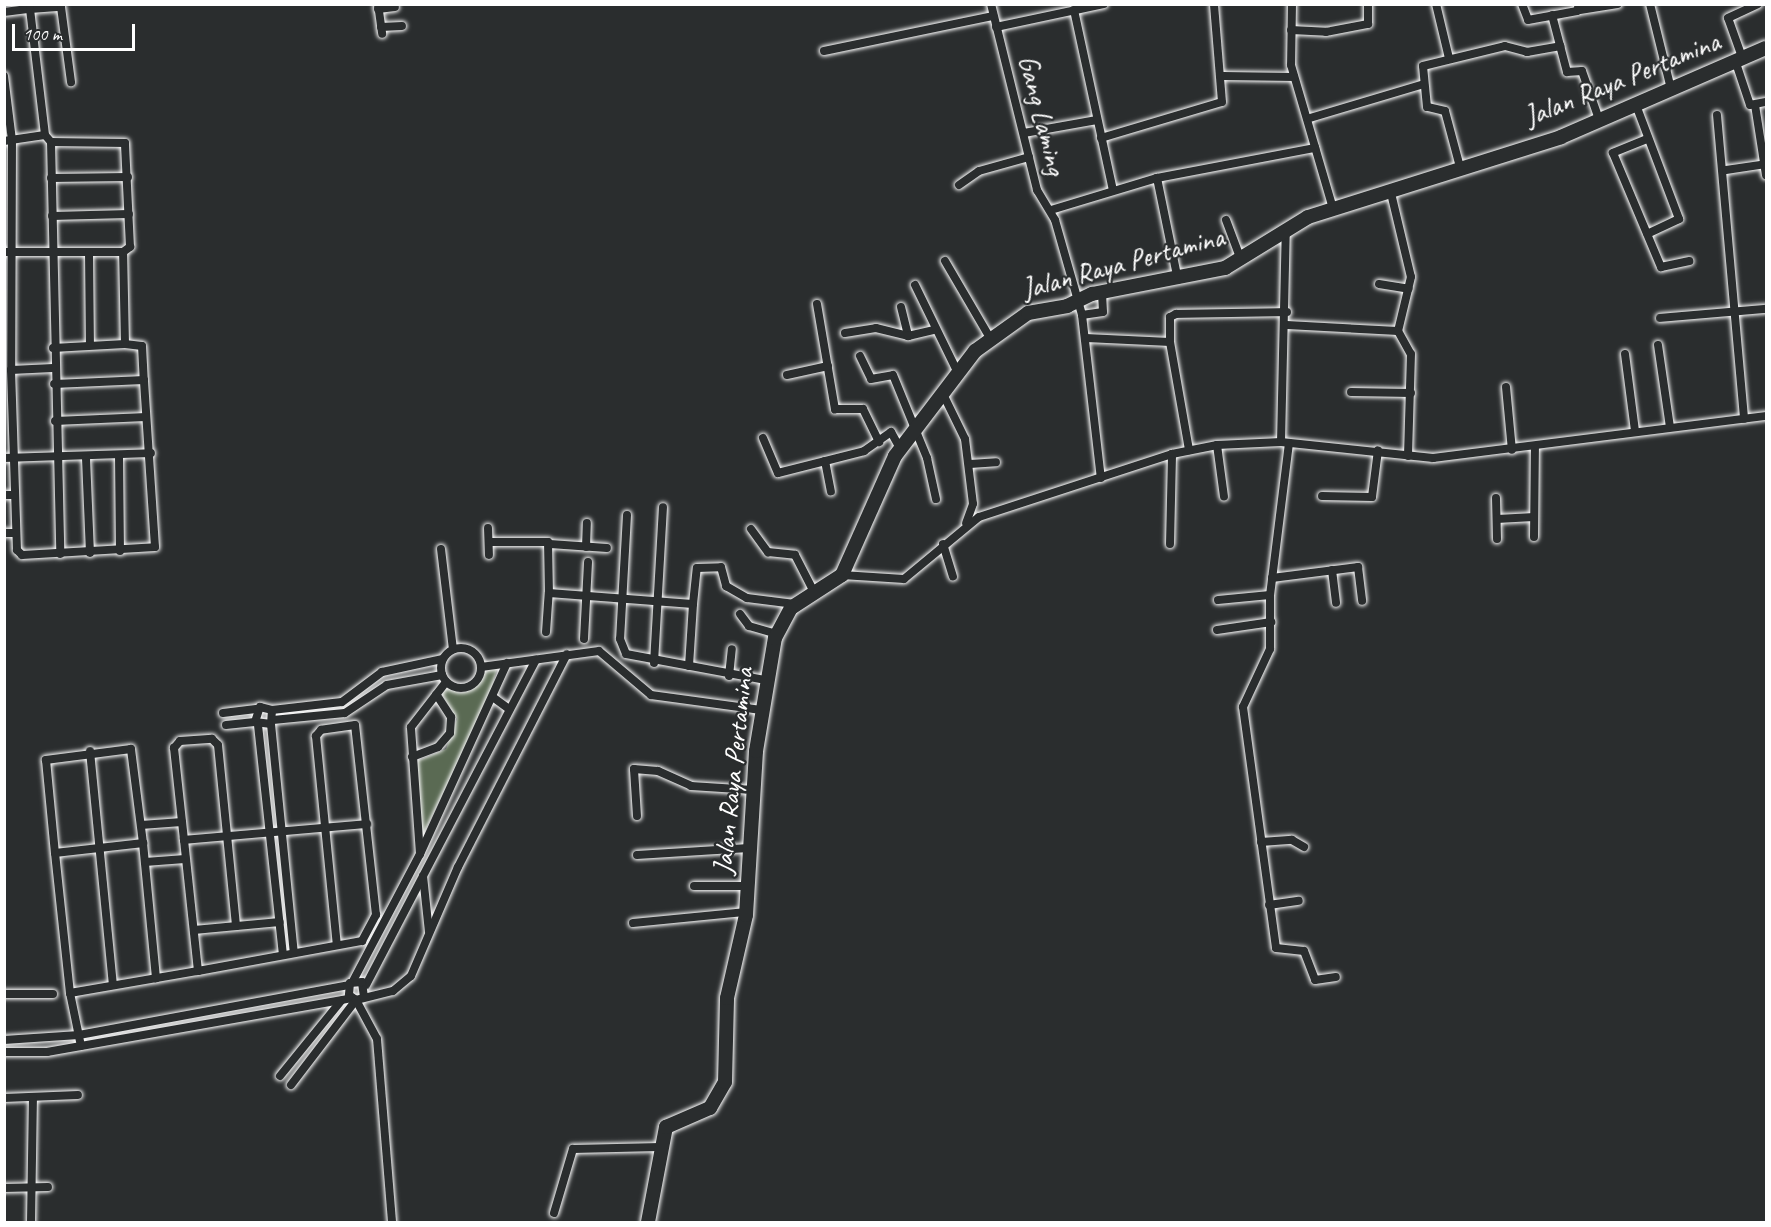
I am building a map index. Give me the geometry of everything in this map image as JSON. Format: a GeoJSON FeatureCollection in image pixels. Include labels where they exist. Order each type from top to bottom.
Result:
{"type":"FeatureCollection","features":[{"type":"Feature","properties":{"kind":"main road","name":"Jalan Raya Pertamina"},"geometry":{"type":"LineString","coordinates":[[648,1222],[660,1147],[666,1127],[710,1108],[722,1092],[727,998],[746,912],[753,790],[761,710],[765,680],[777,634],[795,604],[842,575],[900,448],[958,373],[990,338],[1014,318],[1079,309],[1102,292],[1179,280],[1241,260],[1286,228],[1333,209],[1600,122],[1767,48]]}},
{"type":"Feature","properties":{"kind":"street","name":"Gang Laming"},"geometry":{"type":"LineString","coordinates":[[991,4],[1039,197],[1051,210],[1086,338],[1101,478]]}},
{"type":"Feature","properties":{"kind":"street"},"geometry":{"type":"LineString","coordinates":[[996,27],[1104,4]]}},
{"type":"Feature","properties":{"kind":"street"},"geometry":{"type":"LineString","coordinates":[[1101,138],[1219,104],[1223,76],[1214,4]]}},
{"type":"Feature","properties":{"kind":"street"},"geometry":{"type":"LineString","coordinates":[[1292,4],[1294,77],[1310,118],[1315,148],[1333,209]]}},
{"type":"Feature","properties":{"kind":"street"},"geometry":{"type":"LineString","coordinates":[[1291,30],[1326,32],[1368,24],[1368,4]]}},
{"type":"Feature","properties":{"kind":"street"},"geometry":{"type":"LineString","coordinates":[[1436,4],[1449,58]]}},
{"type":"Feature","properties":{"kind":"street"},"geometry":{"type":"LineString","coordinates":[[1522,4],[1527,19],[1579,7],[1618,4]]}},
{"type":"Feature","properties":{"kind":"street"},"geometry":{"type":"LineString","coordinates":[[1650,4],[1671,89]]}},
{"type":"Feature","properties":{"kind":"street"},"geometry":{"type":"LineString","coordinates":[[1758,4],[1728,18],[1749,105],[1767,102]]}},
{"type":"Feature","properties":{"kind":"street"},"geometry":{"type":"LineString","coordinates":[[4,12],[61,7],[71,82]]}},
{"type":"Feature","properties":{"kind":"street"},"geometry":{"type":"LineString","coordinates":[[395,7],[378,7],[381,31],[402,26]]}},
{"type":"Feature","properties":{"kind":"street"},"geometry":{"type":"LineString","coordinates":[[30,9],[48,139],[51,178],[53,368],[60,554]]}},
{"type":"Feature","properties":{"kind":"street"},"geometry":{"type":"LineString","coordinates":[[1074,10],[1113,190]]}},
{"type":"Feature","properties":{"kind":"street"},"geometry":{"type":"LineString","coordinates":[[1552,15],[1567,73],[1582,71],[1600,122]]}},
{"type":"Feature","properties":{"kind":"street"},"geometry":{"type":"LineString","coordinates":[[824,51],[993,16]]}},
{"type":"Feature","properties":{"kind":"street"},"geometry":{"type":"LineString","coordinates":[[1460,167],[1445,111],[1429,109],[1423,66],[1505,46],[1527,52],[1560,46]]}},
{"type":"Feature","properties":{"kind":"street"},"geometry":{"type":"LineString","coordinates":[[4,76],[8,140],[8,347],[11,370],[8,384],[9,458],[16,534],[21,555],[90,553],[156,546],[142,346],[125,344],[53,348]]}},
{"type":"Feature","properties":{"kind":"street"},"geometry":{"type":"LineString","coordinates":[[1223,76],[1294,77]]}},
{"type":"Feature","properties":{"kind":"street"},"geometry":{"type":"LineString","coordinates":[[1310,118],[1424,84]]}},
{"type":"Feature","properties":{"kind":"street"},"geometry":{"type":"LineString","coordinates":[[1636,105],[1679,219],[1647,234]]}},
{"type":"Feature","properties":{"kind":"street"},"geometry":{"type":"LineString","coordinates":[[1755,105],[1767,175]]}},
{"type":"Feature","properties":{"kind":"street"},"geometry":{"type":"LineString","coordinates":[[1717,116],[1726,170],[1726,255],[1734,311],[1744,419]]}},
{"type":"Feature","properties":{"kind":"street"},"geometry":{"type":"LineString","coordinates":[[1024,133],[1097,120]]}},
{"type":"Feature","properties":{"kind":"street"},"geometry":{"type":"LineString","coordinates":[[1647,138],[1613,153],[1663,269],[1689,261]]}},
{"type":"Feature","properties":{"kind":"street"},"geometry":{"type":"LineString","coordinates":[[8,140],[123,141],[128,177],[130,247],[123,252],[8,252]]}},
{"type":"Feature","properties":{"kind":"street"},"geometry":{"type":"LineString","coordinates":[[1051,210],[1156,178],[1315,148]]}},
{"type":"Feature","properties":{"kind":"street"},"geometry":{"type":"LineString","coordinates":[[959,185],[979,171],[1029,157]]}},
{"type":"Feature","properties":{"kind":"street"},"geometry":{"type":"LineString","coordinates":[[1726,170],[1766,164]]}},
{"type":"Feature","properties":{"kind":"street"},"geometry":{"type":"LineString","coordinates":[[51,178],[128,177]]}},
{"type":"Feature","properties":{"kind":"street"},"geometry":{"type":"LineString","coordinates":[[1156,178],[1179,280]]}},
{"type":"Feature","properties":{"kind":"street"},"geometry":{"type":"LineString","coordinates":[[1390,189],[1409,258],[1409,289],[1398,331],[1411,354],[1408,456]]}},
{"type":"Feature","properties":{"kind":"street"},"geometry":{"type":"LineString","coordinates":[[52,216],[129,214]]}},
{"type":"Feature","properties":{"kind":"street"},"geometry":{"type":"LineString","coordinates":[[1226,220],[1241,260]]}},
{"type":"Feature","properties":{"kind":"street"},"geometry":{"type":"LineString","coordinates":[[1286,228],[1285,443],[1270,595],[1271,622],[1265,669],[1243,707],[1276,948],[1304,951],[1315,980],[1336,977]]}},
{"type":"Feature","properties":{"kind":"street"},"geometry":{"type":"LineString","coordinates":[[123,252],[125,344]]}},
{"type":"Feature","properties":{"kind":"street"},"geometry":{"type":"LineString","coordinates":[[88,253],[90,345]]}},
{"type":"Feature","properties":{"kind":"street"},"geometry":{"type":"LineString","coordinates":[[945,261],[990,338]]}},
{"type":"Feature","properties":{"kind":"street"},"geometry":{"type":"LineString","coordinates":[[1379,284],[1409,289]]}},
{"type":"Feature","properties":{"kind":"street"},"geometry":{"type":"LineString","coordinates":[[915,285],[934,330],[958,373]]}},
{"type":"Feature","properties":{"kind":"street"},"geometry":{"type":"LineString","coordinates":[[1079,309],[1103,312],[1102,292]]}},
{"type":"Feature","properties":{"kind":"street"},"geometry":{"type":"LineString","coordinates":[[818,304],[836,410],[862,409],[879,442]]}},
{"type":"Feature","properties":{"kind":"street"},"geometry":{"type":"LineString","coordinates":[[902,308],[908,336]]}},
{"type":"Feature","properties":{"kind":"street"},"geometry":{"type":"LineString","coordinates":[[1660,318],[1767,309]]}},
{"type":"Feature","properties":{"kind":"street"},"geometry":{"type":"LineString","coordinates":[[1189,450],[1170,342],[1170,317],[1176,314],[1287,312]]}},
{"type":"Feature","properties":{"kind":"street"},"geometry":{"type":"LineString","coordinates":[[1287,324],[1398,331]]}},
{"type":"Feature","properties":{"kind":"street"},"geometry":{"type":"LineString","coordinates":[[844,333],[876,328],[908,336],[934,330]]}},
{"type":"Feature","properties":{"kind":"street"},"geometry":{"type":"LineString","coordinates":[[1086,338],[1170,342]]}},
{"type":"Feature","properties":{"kind":"street"},"geometry":{"type":"LineString","coordinates":[[1658,345],[1670,427]]}},
{"type":"Feature","properties":{"kind":"street"},"geometry":{"type":"LineString","coordinates":[[1625,354],[1635,431]]}},
{"type":"Feature","properties":{"kind":"street"},"geometry":{"type":"LineString","coordinates":[[860,356],[871,379],[893,375],[914,427],[936,499]]}},
{"type":"Feature","properties":{"kind":"street"},"geometry":{"type":"LineString","coordinates":[[787,375],[828,366]]}},
{"type":"Feature","properties":{"kind":"street"},"geometry":{"type":"LineString","coordinates":[[11,370],[53,368]]}},
{"type":"Feature","properties":{"kind":"street"},"geometry":{"type":"LineString","coordinates":[[54,384],[144,380]]}},
{"type":"Feature","properties":{"kind":"street"},"geometry":{"type":"LineString","coordinates":[[1506,387],[1512,450]]}},
{"type":"Feature","properties":{"kind":"street"},"geometry":{"type":"LineString","coordinates":[[1351,392],[1411,393]]}},
{"type":"Feature","properties":{"kind":"street"},"geometry":{"type":"LineString","coordinates":[[943,394],[951,402],[970,464],[973,504],[965,524]]}},
{"type":"Feature","properties":{"kind":"street"},"geometry":{"type":"LineString","coordinates":[[55,421],[146,417]]}},
{"type":"Feature","properties":{"kind":"street"},"geometry":{"type":"LineString","coordinates":[[842,575],[904,579],[965,524],[1172,454],[1217,445],[1285,443],[1378,450],[1408,456],[1512,450],[1635,431],[1767,417]]}},
{"type":"Feature","properties":{"kind":"street"},"geometry":{"type":"LineString","coordinates":[[763,438],[778,473],[825,461],[879,442],[892,433],[900,448]]}},
{"type":"Feature","properties":{"kind":"street"},"geometry":{"type":"LineString","coordinates":[[1217,445],[1224,497]]}},
{"type":"Feature","properties":{"kind":"street"},"geometry":{"type":"LineString","coordinates":[[1534,537],[1535,446]]}},
{"type":"Feature","properties":{"kind":"street"},"geometry":{"type":"LineString","coordinates":[[1322,496],[1372,497],[1378,450]]}},
{"type":"Feature","properties":{"kind":"street"},"geometry":{"type":"LineString","coordinates":[[9,458],[86,458],[151,453]]}},
{"type":"Feature","properties":{"kind":"street"},"geometry":{"type":"LineString","coordinates":[[1170,544],[1172,454]]}},
{"type":"Feature","properties":{"kind":"street"},"geometry":{"type":"LineString","coordinates":[[119,456],[120,551]]}},
{"type":"Feature","properties":{"kind":"street"},"geometry":{"type":"LineString","coordinates":[[86,458],[90,553]]}},
{"type":"Feature","properties":{"kind":"street"},"geometry":{"type":"LineString","coordinates":[[825,461],[831,491]]}},
{"type":"Feature","properties":{"kind":"street"},"geometry":{"type":"LineString","coordinates":[[970,464],[996,462]]}},
{"type":"Feature","properties":{"kind":"street"},"geometry":{"type":"LineString","coordinates":[[4,495],[14,495]]}},
{"type":"Feature","properties":{"kind":"street"},"geometry":{"type":"LineString","coordinates":[[1496,498],[1497,539]]}},
{"type":"Feature","properties":{"kind":"street"},"geometry":{"type":"LineString","coordinates":[[654,663],[663,507]]}},
{"type":"Feature","properties":{"kind":"street"},"geometry":{"type":"LineString","coordinates":[[627,515],[621,648],[633,658],[654,663],[689,666],[729,676],[765,680]]}},
{"type":"Feature","properties":{"kind":"street"},"geometry":{"type":"LineString","coordinates":[[1497,519],[1534,517]]}},
{"type":"Feature","properties":{"kind":"street"},"geometry":{"type":"LineString","coordinates":[[586,547],[587,523]]}},
{"type":"Feature","properties":{"kind":"street"},"geometry":{"type":"LineString","coordinates":[[488,528],[489,555]]}},
{"type":"Feature","properties":{"kind":"street"},"geometry":{"type":"LineString","coordinates":[[751,529],[768,552],[795,555],[814,592]]}},
{"type":"Feature","properties":{"kind":"street"},"geometry":{"type":"LineString","coordinates":[[4,533],[16,534]]}},
{"type":"Feature","properties":{"kind":"street"},"geometry":{"type":"LineString","coordinates":[[489,542],[607,548]]}},
{"type":"Feature","properties":{"kind":"street"},"geometry":{"type":"LineString","coordinates":[[546,632],[550,544]]}},
{"type":"Feature","properties":{"kind":"street"},"geometry":{"type":"LineString","coordinates":[[943,544],[953,577]]}},
{"type":"Feature","properties":{"kind":"street"},"geometry":{"type":"LineString","coordinates":[[441,549],[453,649]]}},
{"type":"Feature","properties":{"kind":"street"},"geometry":{"type":"LineString","coordinates":[[584,639],[588,562]]}},
{"type":"Feature","properties":{"kind":"street"},"geometry":{"type":"LineString","coordinates":[[689,666],[697,568],[721,567],[726,586],[747,598],[795,604]]}},
{"type":"Feature","properties":{"kind":"street"},"geometry":{"type":"LineString","coordinates":[[1272,578],[1358,567],[1362,601]]}},
{"type":"Feature","properties":{"kind":"street"},"geometry":{"type":"LineString","coordinates":[[1332,570],[1336,603]]}},
{"type":"Feature","properties":{"kind":"street"},"geometry":{"type":"LineString","coordinates":[[549,593],[693,604]]}},
{"type":"Feature","properties":{"kind":"street"},"geometry":{"type":"LineString","coordinates":[[1218,600],[1270,595]]}},
{"type":"Feature","properties":{"kind":"street"},"geometry":{"type":"LineString","coordinates":[[740,614],[749,626],[777,634]]}},
{"type":"Feature","properties":{"kind":"street"},"geometry":{"type":"LineString","coordinates":[[1217,630],[1271,622]]}},
{"type":"Feature","properties":{"kind":"street"},"geometry":{"type":"LineString","coordinates":[[223,713],[342,702],[382,672],[442,659],[453,649],[468,649],[481,667]]}},
{"type":"Feature","properties":{"kind":"street"},"geometry":{"type":"LineString","coordinates":[[729,676],[732,649]]}},
{"type":"Feature","properties":{"kind":"street"},"geometry":{"type":"LineString","coordinates":[[226,725],[256,724],[345,713],[387,685],[444,678],[469,686],[481,667],[567,654],[606,653],[656,696],[761,710]]}},
{"type":"Feature","properties":{"kind":"street"},"geometry":{"type":"LineString","coordinates":[[4,1052],[81,1046],[357,998],[407,983],[567,654]]}},
{"type":"Feature","properties":{"kind":"street"},"geometry":{"type":"LineString","coordinates":[[429,936],[420,854],[411,728],[436,694],[444,678],[442,659]]}},
{"type":"Feature","properties":{"kind":"street"},"geometry":{"type":"LineString","coordinates":[[291,1085],[366,985],[536,660]]}},
{"type":"Feature","properties":{"kind":"street"},"geometry":{"type":"LineString","coordinates":[[392,1222],[377,1039],[351,983],[420,854],[494,698],[507,663]]}},
{"type":"Feature","properties":{"kind":"street"},"geometry":{"type":"LineString","coordinates":[[412,756],[438,747],[450,734],[452,717],[436,694]]}},
{"type":"Feature","properties":{"kind":"street"},"geometry":{"type":"LineString","coordinates":[[494,698],[509,709]]}},
{"type":"Feature","properties":{"kind":"street"},"geometry":{"type":"LineString","coordinates":[[256,709],[283,955]]}},
{"type":"Feature","properties":{"kind":"street"},"geometry":{"type":"LineString","coordinates":[[272,710],[281,832],[294,953]]}},
{"type":"Feature","properties":{"kind":"street"},"geometry":{"type":"LineString","coordinates":[[70,993],[198,971],[337,945],[362,940],[376,915],[355,725],[317,732],[323,828],[337,945]]}},
{"type":"Feature","properties":{"kind":"street"},"geometry":{"type":"LineString","coordinates":[[198,971],[174,748],[180,741],[212,739],[218,746],[236,926]]}},
{"type":"Feature","properties":{"kind":"street"},"geometry":{"type":"LineString","coordinates":[[81,1046],[70,993],[46,760],[90,751],[131,749],[156,978]]}},
{"type":"Feature","properties":{"kind":"street"},"geometry":{"type":"LineString","coordinates":[[90,751],[113,985]]}},
{"type":"Feature","properties":{"kind":"street"},"geometry":{"type":"LineString","coordinates":[[637,816],[634,769],[658,771],[691,786],[753,790]]}},
{"type":"Feature","properties":{"kind":"street"},"geometry":{"type":"LineString","coordinates":[[141,825],[182,822]]}},
{"type":"Feature","properties":{"kind":"street"},"geometry":{"type":"LineString","coordinates":[[184,840],[367,824]]}},
{"type":"Feature","properties":{"kind":"street"},"geometry":{"type":"LineString","coordinates":[[1261,842],[1292,840],[1304,847]]}},
{"type":"Feature","properties":{"kind":"street"},"geometry":{"type":"LineString","coordinates":[[55,853],[143,843]]}},
{"type":"Feature","properties":{"kind":"street"},"geometry":{"type":"LineString","coordinates":[[637,855],[749,848]]}},
{"type":"Feature","properties":{"kind":"street"},"geometry":{"type":"LineString","coordinates":[[145,862],[185,859]]}},
{"type":"Feature","properties":{"kind":"street"},"geometry":{"type":"LineString","coordinates":[[694,886],[747,886]]}},
{"type":"Feature","properties":{"kind":"street"},"geometry":{"type":"LineString","coordinates":[[1269,905],[1299,901]]}},
{"type":"Feature","properties":{"kind":"street"},"geometry":{"type":"LineString","coordinates":[[633,923],[746,912]]}},
{"type":"Feature","properties":{"kind":"street"},"geometry":{"type":"LineString","coordinates":[[194,930],[280,922]]}},
{"type":"Feature","properties":{"kind":"street"},"geometry":{"type":"LineString","coordinates":[[4,1040],[80,1035],[351,983],[366,985]]}},
{"type":"Feature","properties":{"kind":"street"},"geometry":{"type":"LineString","coordinates":[[4,994],[53,994]]}},
{"type":"Feature","properties":{"kind":"street"},"geometry":{"type":"LineString","coordinates":[[280,1076],[341,1001]]}},
{"type":"Feature","properties":{"kind":"street"},"geometry":{"type":"LineString","coordinates":[[315,1005],[327,1019]]}},
{"type":"Feature","properties":{"kind":"street"},"geometry":{"type":"LineString","coordinates":[[4,1098],[78,1095]]}},
{"type":"Feature","properties":{"kind":"street"},"geometry":{"type":"LineString","coordinates":[[31,1222],[33,1098]]}},
{"type":"Feature","properties":{"kind":"street"},"geometry":{"type":"LineString","coordinates":[[554,1213],[573,1149],[660,1147]]}},
{"type":"Feature","properties":{"kind":"street"},"geometry":{"type":"LineString","coordinates":[[4,1188],[48,1186]]}},
{"type":"Feature","properties":{"kind":"green space"},"geometry":{"type":"Polygon","coordinates":[[[497,668],[490,695],[422,837],[417,761],[446,749],[457,719],[442,694],[447,688],[460,693],[472,690],[486,670],[497,668]]]}}]}
